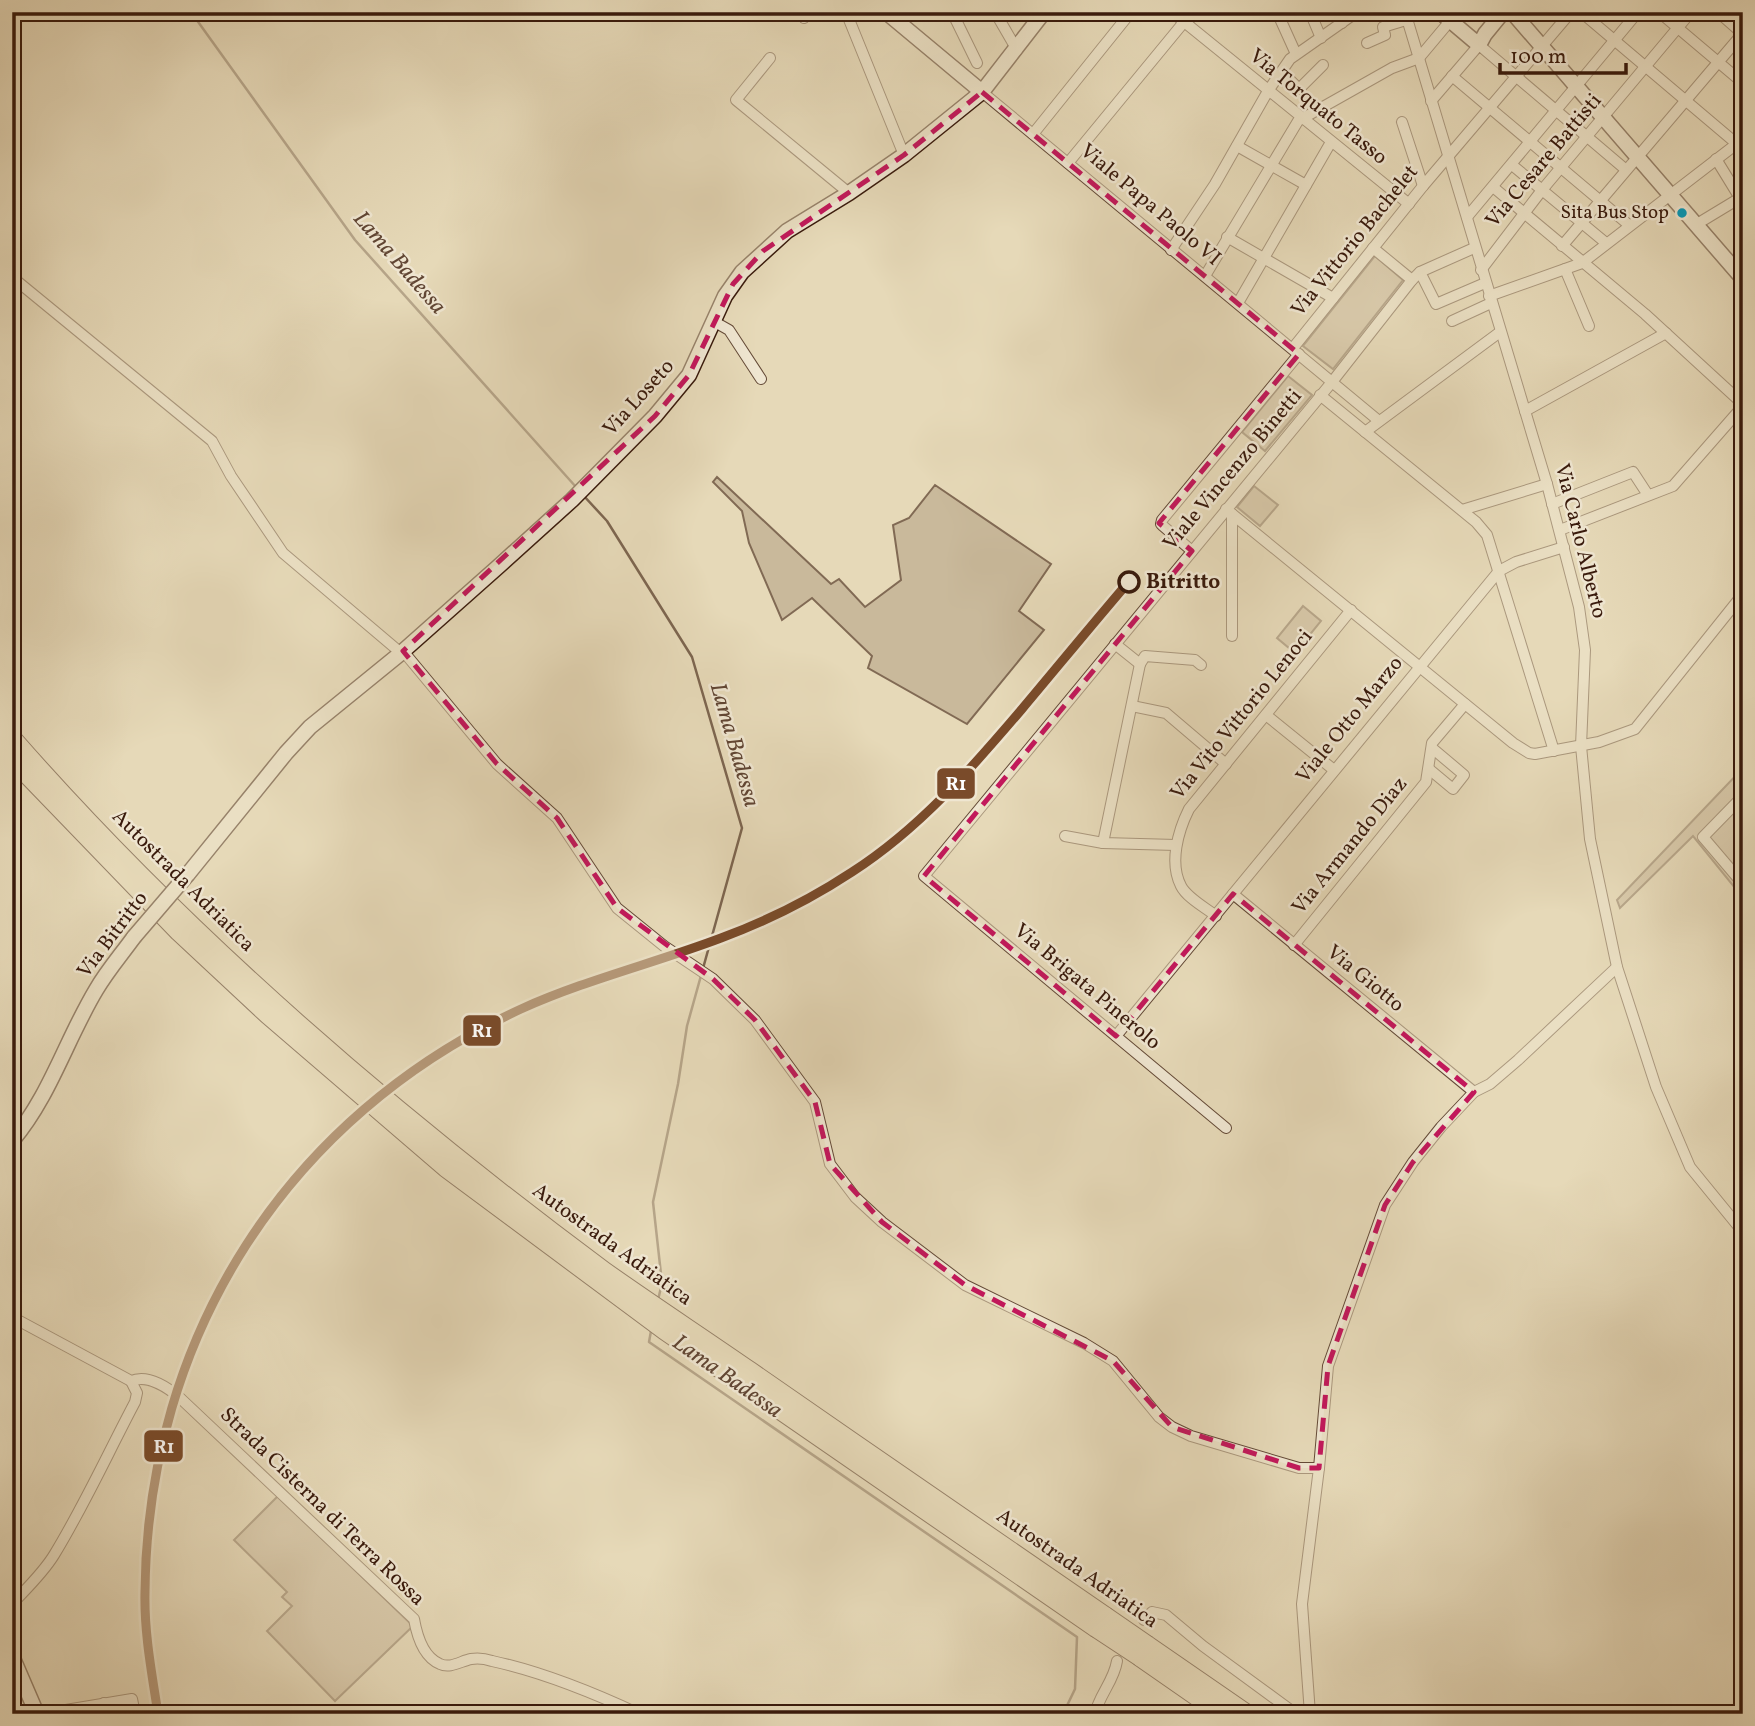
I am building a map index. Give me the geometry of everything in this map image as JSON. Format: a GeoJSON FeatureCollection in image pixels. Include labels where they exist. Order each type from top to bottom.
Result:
{"type":"FeatureCollection","features":[{"type":"Feature","properties":{"kind":"highway","name":"Autostrada Adriatica"},"geometry":{"type":"LineString","coordinates":[[12,738],[136,870],[292,1017],[368,1084],[603,1278]]}},
{"type":"Feature","properties":{"kind":"highway","name":"Autostrada Adriatica"},"geometry":{"type":"LineString","coordinates":[[12,760],[179,932],[277,1024],[446,1168],[1100,1622],[1247,1714]]}},
{"type":"Feature","properties":{"kind":"highway","name":"Autostrada Adriatica"},"geometry":{"type":"LineString","coordinates":[[1143,1651],[1222,1714]]}},
{"type":"Feature","properties":{"kind":"main road"},"geometry":{"type":"LineString","coordinates":[[886,12],[969,81],[977,96]]}},
{"type":"Feature","properties":{"kind":"main road","name":"Via Loseto"},"geometry":{"type":"LineString","coordinates":[[299,739],[346,696],[402,652],[572,500],[629,442],[689,375],[733,284],[763,251],[787,231],[904,155],[977,96],[1017,50],[1044,12]]}},
{"type":"Feature","properties":{"kind":"main road"},"geometry":{"type":"LineString","coordinates":[[1445,17],[1479,45],[1503,12]]}},
{"type":"Feature","properties":{"kind":"main road"},"geometry":{"type":"LineString","coordinates":[[1512,12],[1743,279]]}},
{"type":"Feature","properties":{"kind":"main road","name":"Via Bitritto"},"geometry":{"type":"LineString","coordinates":[[12,1141],[43,1097],[95,991],[134,937],[299,739]]}},
{"type":"Feature","properties":{"kind":"main road"},"geometry":{"type":"LineString","coordinates":[[12,1656],[40,1714]]}},
{"type":"Feature","properties":{"kind":"street"},"geometry":{"type":"LineString","coordinates":[[846,12],[904,155]]}},
{"type":"Feature","properties":{"kind":"street"},"geometry":{"type":"LineString","coordinates":[[952,12],[976,63]]}},
{"type":"Feature","properties":{"kind":"street"},"geometry":{"type":"LineString","coordinates":[[995,12],[1017,50]]}},
{"type":"Feature","properties":{"kind":"street"},"geometry":{"type":"LineString","coordinates":[[1033,134],[1131,12]]}},
{"type":"Feature","properties":{"kind":"street","name":"Via Torquato Tasso"},"geometry":{"type":"LineString","coordinates":[[1172,12],[1409,205]]}},
{"type":"Feature","properties":{"kind":"street"},"geometry":{"type":"LineString","coordinates":[[1068,163],[1184,22],[1200,12]]}},
{"type":"Feature","properties":{"kind":"street"},"geometry":{"type":"LineString","coordinates":[[1277,12],[1296,54]]}},
{"type":"Feature","properties":{"kind":"street"},"geometry":{"type":"LineString","coordinates":[[1310,12],[1321,38]]}},
{"type":"Feature","properties":{"kind":"street"},"geometry":{"type":"LineString","coordinates":[[1337,12],[1342,23]]}},
{"type":"Feature","properties":{"kind":"street"},"geometry":{"type":"LineString","coordinates":[[1171,250],[1215,184],[1290,58],[1357,12]]}},
{"type":"Feature","properties":{"kind":"street","name":"Via Vittorio Bachelet"},"geometry":{"type":"LineString","coordinates":[[1192,551],[1161,524],[1162,520],[1296,351],[1373,248],[1571,12]]}},
{"type":"Feature","properties":{"kind":"street"},"geometry":{"type":"LineString","coordinates":[[1452,321],[1490,300],[1582,263],[1740,141],[1685,101],[1581,12]]}},
{"type":"Feature","properties":{"kind":"street"},"geometry":{"type":"LineString","coordinates":[[1467,217],[1639,12]]}},
{"type":"Feature","properties":{"kind":"street"},"geometry":{"type":"LineString","coordinates":[[1659,12],[1743,83]]}},
{"type":"Feature","properties":{"kind":"street","name":"Via Cesare Battisti"},"geometry":{"type":"LineString","coordinates":[[1481,270],[1542,190],[1691,12]]}},
{"type":"Feature","properties":{"kind":"street"},"geometry":{"type":"LineString","coordinates":[[1562,246],[1743,33],[1718,12]]}},
{"type":"Feature","properties":{"kind":"street"},"geometry":{"type":"LineString","coordinates":[[1367,43],[1385,35],[1384,27],[1406,16]]}},
{"type":"Feature","properties":{"kind":"street","name":"Via Carlo Alberto"},"geometry":{"type":"LineString","coordinates":[[1406,16],[1547,484],[1579,607],[1585,650],[1581,746],[1590,839],[1617,967],[1656,1087],[1690,1167],[1743,1232]]}},
{"type":"Feature","properties":{"kind":"street"},"geometry":{"type":"LineString","coordinates":[[1205,276],[1297,121],[1392,68],[1419,58],[1445,17]]}},
{"type":"Feature","properties":{"kind":"street"},"geometry":{"type":"LineString","coordinates":[[1431,101],[1479,45],[1625,170]]}},
{"type":"Feature","properties":{"kind":"street"},"geometry":{"type":"LineString","coordinates":[[770,58],[736,100],[849,193]]}},
{"type":"Feature","properties":{"kind":"street"},"geometry":{"type":"LineString","coordinates":[[1282,72],[1299,89],[1323,65]]}},
{"type":"Feature","properties":{"kind":"street"},"geometry":{"type":"LineString","coordinates":[[1452,76],[1629,225]]}},
{"type":"Feature","properties":{"kind":"street","name":"Viale Papa Paolo VI"},"geometry":{"type":"LineString","coordinates":[[977,96],[1033,134],[1379,421]]}},
{"type":"Feature","properties":{"kind":"street"},"geometry":{"type":"LineString","coordinates":[[1402,122],[1423,186]]}},
{"type":"Feature","properties":{"kind":"street"},"geometry":{"type":"LineString","coordinates":[[1238,303],[1331,142]]}},
{"type":"Feature","properties":{"kind":"street"},"geometry":{"type":"LineString","coordinates":[[1237,146],[1306,185]]}},
{"type":"Feature","properties":{"kind":"street"},"geometry":{"type":"LineString","coordinates":[[1697,224],[1741,201],[1716,159]]}},
{"type":"Feature","properties":{"kind":"street"},"geometry":{"type":"LineString","coordinates":[[1512,165],[1606,243]]}},
{"type":"Feature","properties":{"kind":"street"},"geometry":{"type":"LineString","coordinates":[[1493,187],[1666,333],[1743,405],[1673,486],[1560,530]]}},
{"type":"Feature","properties":{"kind":"street"},"geometry":{"type":"LineString","coordinates":[[1227,237],[1333,298]]}},
{"type":"Feature","properties":{"kind":"street"},"geometry":{"type":"LineString","coordinates":[[1373,248],[1412,280]]}},
{"type":"Feature","properties":{"kind":"street"},"geometry":{"type":"LineString","coordinates":[[1474,248],[1420,272],[1436,304],[1485,283]]}},
{"type":"Feature","properties":{"kind":"street"},"geometry":{"type":"LineString","coordinates":[[1565,269],[1589,326]]}},
{"type":"Feature","properties":{"kind":"street","name":"Viale Vincenzo Binetti"},"geometry":{"type":"LineString","coordinates":[[924,876],[1192,551],[1229,511],[1420,272]]}},
{"type":"Feature","properties":{"kind":"street"},"geometry":{"type":"LineString","coordinates":[[12,277],[212,441],[231,476],[283,552],[402,652],[497,764],[557,818],[617,908],[664,946],[713,979],[755,1020],[814,1102],[830,1164],[855,1197],[882,1222],[965,1284],[1084,1343],[1113,1361],[1159,1417],[1172,1427],[1191,1436],[1299,1468],[1319,1468]]}},
{"type":"Feature","properties":{"kind":"street"},"geometry":{"type":"LineString","coordinates":[[713,321],[729,330],[761,379]]}},
{"type":"Feature","properties":{"kind":"street"},"geometry":{"type":"LineString","coordinates":[[1365,432],[1500,331]]}},
{"type":"Feature","properties":{"kind":"street"},"geometry":{"type":"LineString","coordinates":[[1525,411],[1666,333]]}},
{"type":"Feature","properties":{"kind":"street"},"geometry":{"type":"LineString","coordinates":[[1320,395],[1462,510],[1487,535],[1554,751]]}},
{"type":"Feature","properties":{"kind":"street"},"geometry":{"type":"LineString","coordinates":[[1552,504],[1633,472],[1648,495]]}},
{"type":"Feature","properties":{"kind":"street"},"geometry":{"type":"LineString","coordinates":[[1462,510],[1547,484]]}},
{"type":"Feature","properties":{"kind":"street"},"geometry":{"type":"LineString","coordinates":[[1229,511],[1513,743],[1529,752],[1581,746],[1635,729],[1743,594]]}},
{"type":"Feature","properties":{"kind":"street"},"geometry":{"type":"LineString","coordinates":[[1229,511],[1231,636]]}},
{"type":"Feature","properties":{"kind":"street"},"geometry":{"type":"LineString","coordinates":[[1499,571],[1516,562],[1564,547]]}},
{"type":"Feature","properties":{"kind":"street","name":"Viale Otto Marzo"},"geometry":{"type":"LineString","coordinates":[[1116,1036],[1499,571]]}},
{"type":"Feature","properties":{"kind":"street","name":"Via Vito Vittorio Lenoci"},"geometry":{"type":"LineString","coordinates":[[1216,916],[1181,885],[1177,870],[1176,845],[1181,825],[1189,809],[1351,610]]}},
{"type":"Feature","properties":{"kind":"street"},"geometry":{"type":"LineString","coordinates":[[1115,644],[1140,664]]}},
{"type":"Feature","properties":{"kind":"street"},"geometry":{"type":"LineString","coordinates":[[1103,843],[1140,664],[1145,656],[1195,660],[1201,664]]}},
{"type":"Feature","properties":{"kind":"street","name":"Via Armando Diaz"},"geometry":{"type":"LineString","coordinates":[[1294,945],[1426,782],[1432,743],[1465,704]]}},
{"type":"Feature","properties":{"kind":"street"},"geometry":{"type":"LineString","coordinates":[[1132,706],[1166,713],[1226,764]]}},
{"type":"Feature","properties":{"kind":"street"},"geometry":{"type":"LineString","coordinates":[[1266,715],[1334,770]]}},
{"type":"Feature","properties":{"kind":"street","name":"Via Armando Diaz"},"geometry":{"type":"LineString","coordinates":[[1429,769],[1453,789],[1464,775],[1432,748]]}},
{"type":"Feature","properties":{"kind":"street"},"geometry":{"type":"LineString","coordinates":[[1741,877],[1703,837],[1743,796]]}},
{"type":"Feature","properties":{"kind":"street"},"geometry":{"type":"LineString","coordinates":[[1065,836],[1103,843],[1176,845]]}},
{"type":"Feature","properties":{"kind":"street","name":"Via Brigata Pinerolo"},"geometry":{"type":"LineString","coordinates":[[924,876],[1226,1128]]}},
{"type":"Feature","properties":{"kind":"street","name":"Via Giotto"},"geometry":{"type":"LineString","coordinates":[[1233,894],[1474,1092]]}},
{"type":"Feature","properties":{"kind":"street"},"geometry":{"type":"LineString","coordinates":[[1310,1714],[1302,1604],[1319,1468],[1328,1366],[1385,1205],[1441,1127],[1474,1092],[1490,1084],[1518,1060],[1617,967]]}},
{"type":"Feature","properties":{"kind":"street","name":"Strada Cisterna di Terra Rossa"},"geometry":{"type":"LineString","coordinates":[[12,1317],[131,1381],[135,1378],[159,1384],[191,1407],[414,1619],[421,1645],[432,1659],[442,1666],[473,1658],[492,1661],[589,1690],[639,1714]]}},
{"type":"Feature","properties":{"kind":"street"},"geometry":{"type":"LineString","coordinates":[[12,1604],[36,1579],[65,1535],[135,1402],[137,1393],[131,1381]]}},
{"type":"Feature","properties":{"kind":"street"},"geometry":{"type":"LineString","coordinates":[[1144,1620],[1152,1612],[1166,1615],[1203,1646],[1296,1714]]}},
{"type":"Feature","properties":{"kind":"street"},"geometry":{"type":"LineString","coordinates":[[1096,1714],[1117,1661]]}},
{"type":"Feature","properties":{"kind":"street"},"geometry":{"type":"LineString","coordinates":[[40,1714],[106,1708],[132,1699],[135,1714]]}},
{"type":"Feature","properties":{"kind":"highlighted area"},"geometry":{"type":"Polygon","coordinates":[[[982,92],[1299,354],[1159,523],[1192,551],[924,876],[1116,1036],[1233,894],[1474,1092],[1413,1162],[1385,1205],[1328,1366],[1319,1468],[1299,1468],[1172,1427],[1113,1361],[965,1285],[882,1222],[830,1164],[815,1102],[755,1020],[713,979],[617,908],[557,818],[497,764],[403,651],[655,416],[689,375],[733,284],[763,251],[904,155],[982,92]]]}},
{"type":"Feature","properties":{"kind":"shaded area"},"geometry":{"type":"Polygon","coordinates":[[[1375,256],[1403,280],[1333,369],[1303,346],[1375,256]]]}},
{"type":"Feature","properties":{"kind":"shaded area"},"geometry":{"type":"Polygon","coordinates":[[[1288,376],[1312,395],[1265,451],[1242,432],[1288,376]]]}},
{"type":"Feature","properties":{"kind":"shaded area"},"geometry":{"type":"Polygon","coordinates":[[[717,477],[831,584],[839,579],[865,607],[901,580],[893,525],[909,518],[935,485],[1051,564],[1019,611],[1044,630],[967,724],[868,668],[872,656],[812,598],[782,620],[749,543],[742,511],[713,482],[717,477]]]}},
{"type":"Feature","properties":{"kind":"shaded area"},"geometry":{"type":"Polygon","coordinates":[[[1254,486],[1278,505],[1260,526],[1237,507],[1254,486]]]}},
{"type":"Feature","properties":{"kind":"shaded area"},"geometry":{"type":"Polygon","coordinates":[[[1303,606],[1321,621],[1295,653],[1277,638],[1303,606]]]}},
{"type":"Feature","properties":{"kind":"shaded area"},"geometry":{"type":"Polygon","coordinates":[[[1743,768],[1743,898],[1693,836],[1620,908],[1617,900],[1743,768]]]}},
{"type":"Feature","properties":{"kind":"shaded area"},"geometry":{"type":"Polygon","coordinates":[[[278,1496],[413,1626],[335,1701],[267,1631],[292,1606],[282,1597],[287,1592],[234,1540],[278,1496]]]}},
{"type":"Feature","properties":{"kind":"waterway","name":"Lama Badessa"},"geometry":{"type":"LineString","coordinates":[[191,12],[355,240],[576,487]]}},
{"type":"Feature","properties":{"kind":"waterway","name":"Lama Badessa"},"geometry":{"type":"LineString","coordinates":[[583,495],[607,521],[692,657],[742,828],[687,1026],[678,1084],[653,1202],[662,1283],[658,1300]]}},
{"type":"Feature","properties":{"kind":"waterway","name":"Lama Badessa"},"geometry":{"type":"LineString","coordinates":[[651,1331],[649,1342],[1077,1637],[1075,1689],[1063,1714]]}},
{"type":"Feature","properties":{"kind":"railway"},"geometry":{"type":"LineString","coordinates":[[1125,586],[1132,578]]}},
{"type":"Feature","properties":{"kind":"transit line","name":"R1"},"geometry":{"type":"LineString","coordinates":[[158,1714],[147,1638],[145,1592],[152,1498],[172,1408],[203,1323],[246,1245],[300,1173],[364,1109],[438,1054],[545,999],[696,947],[772,917],[821,891],[876,855],[900,837],[963,776],[1132,578]]}},
{"type":"Feature","properties":{"kind":"place","name":"Sita Bus Stop"},"geometry":{"type":"Point","coordinates":[1682,213]}},
{"type":"Feature","properties":{"kind":"place","name":"Bitritto"},"geometry":{"type":"Point","coordinates":[1129,582]}}]}
